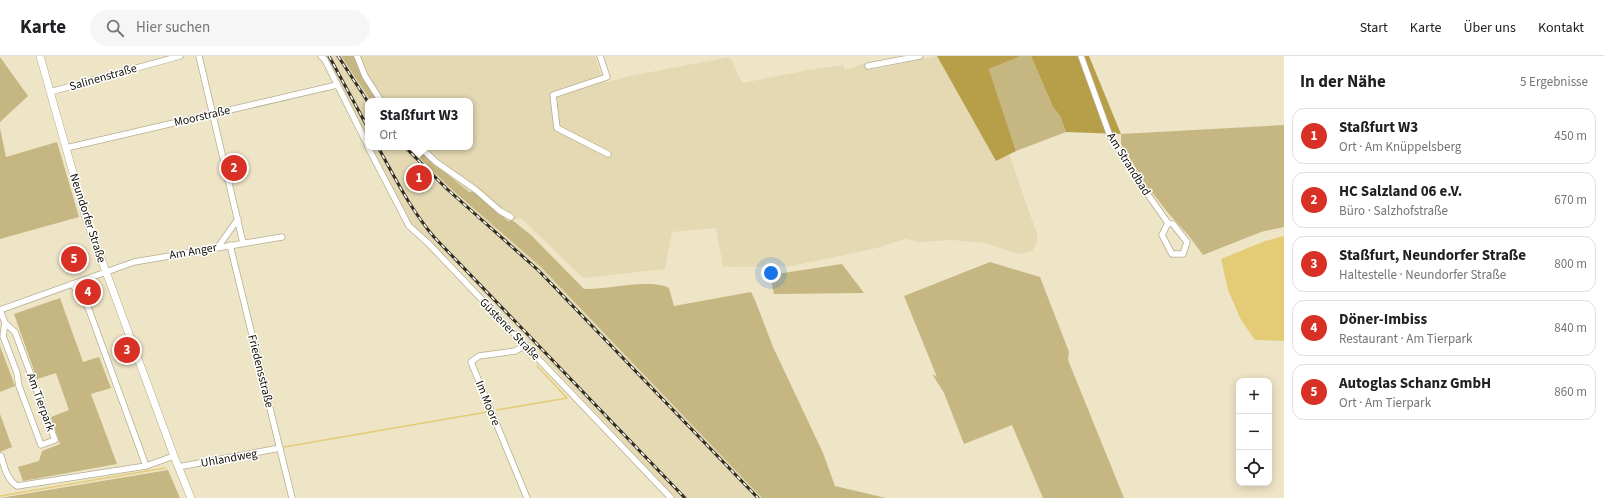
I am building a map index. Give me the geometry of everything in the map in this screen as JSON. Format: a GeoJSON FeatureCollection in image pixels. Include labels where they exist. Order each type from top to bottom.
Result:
{"type":"FeatureCollection","features":[{"type":"Feature","properties":{"kind":"main road","name":"Neundorfer Straße"},"geometry":{"type":"LineString","coordinates":[[40,56],[85,215],[178,467],[191,498]]}},
{"type":"Feature","properties":{"kind":"street","name":"Salinenstraße"},"geometry":{"type":"LineString","coordinates":[[50,92],[180,56]]}},
{"type":"Feature","properties":{"kind":"street"},"geometry":{"type":"LineString","coordinates":[[199,56],[243,243]]}},
{"type":"Feature","properties":{"kind":"street","name":"Güstener Straße"},"geometry":{"type":"LineString","coordinates":[[321,56],[325,60],[365,141]]}},
{"type":"Feature","properties":{"kind":"street"},"geometry":{"type":"LineString","coordinates":[[357,56],[365,76],[379,98]]}},
{"type":"Feature","properties":{"kind":"street"},"geometry":{"type":"LineString","coordinates":[[600,56],[607,77],[553,95],[557,128],[608,154]]}},
{"type":"Feature","properties":{"kind":"street"},"geometry":{"type":"LineString","coordinates":[[868,66],[920,56]]}},
{"type":"Feature","properties":{"kind":"street","name":"Am Strandbad"},"geometry":{"type":"LineString","coordinates":[[1081,56],[1110,136],[1168,223],[1173,224],[1187,242],[1182,254],[1172,254],[1162,235],[1168,223]]}},
{"type":"Feature","properties":{"kind":"street","name":"Moorstraße"},"geometry":{"type":"LineString","coordinates":[[66,148],[337,85]]}},
{"type":"Feature","properties":{"kind":"street","name":"Güstener Straße"},"geometry":{"type":"LineString","coordinates":[[370,150],[409,226],[428,243],[671,498]]}},
{"type":"Feature","properties":{"kind":"street"},"geometry":{"type":"LineString","coordinates":[[423,150],[436,162],[476,190],[500,211],[511,217]]}},
{"type":"Feature","properties":{"kind":"street"},"geometry":{"type":"LineString","coordinates":[[218,247],[238,219]]}},
{"type":"Feature","properties":{"kind":"street","name":"Am Anger"},"geometry":{"type":"LineString","coordinates":[[105,271],[134,262],[282,237]]}},
{"type":"Feature","properties":{"kind":"street","name":"Friedensstraße"},"geometry":{"type":"LineString","coordinates":[[230,245],[292,498]]}},
{"type":"Feature","properties":{"kind":"street","name":"Am Tierpark"},"geometry":{"type":"LineString","coordinates":[[5,323],[3,336],[17,373],[19,386],[41,445],[55,440],[15,332],[5,323],[0,310],[105,271]]}},
{"type":"Feature","properties":{"kind":"street"},"geometry":{"type":"LineString","coordinates":[[72,284],[88,307],[146,466]]}},
{"type":"Feature","properties":{"kind":"street","name":"Im Moore"},"geometry":{"type":"LineString","coordinates":[[526,345],[515,351],[479,356],[471,362],[527,498]]}},
{"type":"Feature","properties":{"kind":"street","name":"Uhlandweg"},"geometry":{"type":"LineString","coordinates":[[178,467],[280,448]]}},
{"type":"Feature","properties":{"kind":"street"},"geometry":{"type":"LineString","coordinates":[[1,456],[6,470],[13,483],[17,486],[146,466],[174,456]]}},
{"type":"Feature","properties":{"kind":"shaded area"},"geometry":{"type":"Polygon","coordinates":[[[326,56],[341,56],[369,98],[365,98],[365,134],[326,56]]]}},
{"type":"Feature","properties":{"kind":"shaded area"},"geometry":{"type":"Polygon","coordinates":[[[341,56],[355,56],[363,77],[376,98],[369,98],[341,56]]]}},
{"type":"Feature","properties":{"kind":"shaded area"},"geometry":{"type":"Polygon","coordinates":[[[355,56],[595,56],[604,83],[635,75],[730,57],[742,83],[843,65],[845,70],[866,63],[872,70],[937,56],[996,161],[1009,154],[1037,234],[1037,243],[1032,251],[1018,254],[985,243],[952,240],[921,242],[905,239],[877,248],[792,266],[723,267],[716,228],[672,232],[665,269],[583,278],[521,218],[508,221],[475,192],[469,192],[419,150],[473,150],[473,98],[376,98],[363,77],[355,56]]]}},
{"type":"Feature","properties":{"kind":"shaded area"},"geometry":{"type":"Polygon","coordinates":[[[937,56],[1021,56],[989,69],[1016,151],[996,161],[937,56]]]}},
{"type":"Feature","properties":{"kind":"shaded area"},"geometry":{"type":"Polygon","coordinates":[[[1021,56],[1031,56],[1053,107],[1060,116],[1066,132],[1016,151],[989,69],[1021,56]]]}},
{"type":"Feature","properties":{"kind":"shaded area"},"geometry":{"type":"Polygon","coordinates":[[[1031,56],[1089,56],[1121,134],[1066,132],[1060,116],[1053,107],[1031,56]]]}},
{"type":"Feature","properties":{"kind":"shaded area"},"geometry":{"type":"Polygon","coordinates":[[[0,57],[28,96],[0,122],[0,57]]]}},
{"type":"Feature","properties":{"kind":"shaded area"},"geometry":{"type":"Polygon","coordinates":[[[1284,125],[1284,227],[1261,232],[1203,255],[1147,186],[1121,144],[1121,134],[1284,125]]]}},
{"type":"Feature","properties":{"kind":"shaded area"},"geometry":{"type":"Polygon","coordinates":[[[0,128],[6,157],[57,142],[79,217],[0,239],[0,128]]]}},
{"type":"Feature","properties":{"kind":"shaded area"},"geometry":{"type":"Polygon","coordinates":[[[374,150],[412,150],[448,186],[541,267],[766,498],[676,498],[462,270],[412,226],[374,150]]]}},
{"type":"Feature","properties":{"kind":"shaded area"},"geometry":{"type":"Polygon","coordinates":[[[412,150],[419,150],[469,192],[475,192],[508,221],[512,220],[531,235],[584,289],[640,284],[661,285],[669,288],[674,306],[751,292],[773,347],[823,453],[835,486],[886,498],[762,498],[541,267],[448,186],[412,150]]]}},
{"type":"Feature","properties":{"kind":"shaded area"},"geometry":{"type":"Polygon","coordinates":[[[1284,236],[1284,341],[1255,340],[1241,320],[1228,290],[1221,259],[1265,241],[1284,236]]]}},
{"type":"Feature","properties":{"kind":"shaded area"},"geometry":{"type":"Polygon","coordinates":[[[990,262],[1040,277],[1069,352],[1068,360],[1124,498],[1043,498],[1012,425],[964,444],[944,393],[932,374],[937,377],[904,296],[990,262]]]}},
{"type":"Feature","properties":{"kind":"shaded area"},"geometry":{"type":"Polygon","coordinates":[[[842,264],[864,293],[774,294],[770,275],[842,264]]]}},
{"type":"Feature","properties":{"kind":"shaded area"},"geometry":{"type":"Polygon","coordinates":[[[60,298],[83,362],[99,357],[111,388],[91,394],[117,464],[23,481],[18,467],[39,461],[42,451],[60,444],[51,417],[69,410],[56,373],[37,379],[14,314],[60,298]]]}},
{"type":"Feature","properties":{"kind":"shaded area"},"geometry":{"type":"Polygon","coordinates":[[[0,346],[15,386],[0,392],[0,346]]]}},
{"type":"Feature","properties":{"kind":"shaded area"},"geometry":{"type":"Polygon","coordinates":[[[0,414],[12,447],[0,452],[0,414]]]}},
{"type":"Feature","properties":{"kind":"shaded area"},"geometry":{"type":"Polygon","coordinates":[[[168,470],[180,498],[0,498],[168,470]]]}},
{"type":"Feature","properties":{"kind":"waterway"},"geometry":{"type":"LineString","coordinates":[[497,410],[567,398],[537,366]]}},
{"type":"Feature","properties":{"kind":"waterway"},"geometry":{"type":"LineString","coordinates":[[284,447],[487,412]]}},
{"type":"Feature","properties":{"kind":"waterway"},"geometry":{"type":"LineString","coordinates":[[0,496],[165,468]]}},
{"type":"Feature","properties":{"kind":"railway"},"geometry":{"type":"LineString","coordinates":[[329,56],[365,122]]}},
{"type":"Feature","properties":{"kind":"railway"},"geometry":{"type":"LineString","coordinates":[[338,56],[365,98]]}},
{"type":"Feature","properties":{"kind":"railway"},"geometry":{"type":"LineString","coordinates":[[380,150],[411,205],[434,237],[685,498]]}},
{"type":"Feature","properties":{"kind":"railway"},"geometry":{"type":"LineString","coordinates":[[408,150],[447,189],[538,270],[758,498]]}},
{"type":"Feature","properties":{"kind":"place","name":"HC Salzland 06 e.V."},"geometry":{"type":"Point","coordinates":[234,168]}},
{"type":"Feature","properties":{"kind":"place","name":"Staßfurt W3"},"geometry":{"type":"Point","coordinates":[419,178]}},
{"type":"Feature","properties":{"kind":"place","name":"Autoglas Schanz GmbH"},"geometry":{"type":"Point","coordinates":[74,259]}},
{"type":"Feature","properties":{"kind":"place","name":"Döner-Imbiss"},"geometry":{"type":"Point","coordinates":[88,292]}},
{"type":"Feature","properties":{"kind":"place","name":"Staßfurt, Neundorfer Straße"},"geometry":{"type":"Point","coordinates":[127,350]}}]}
